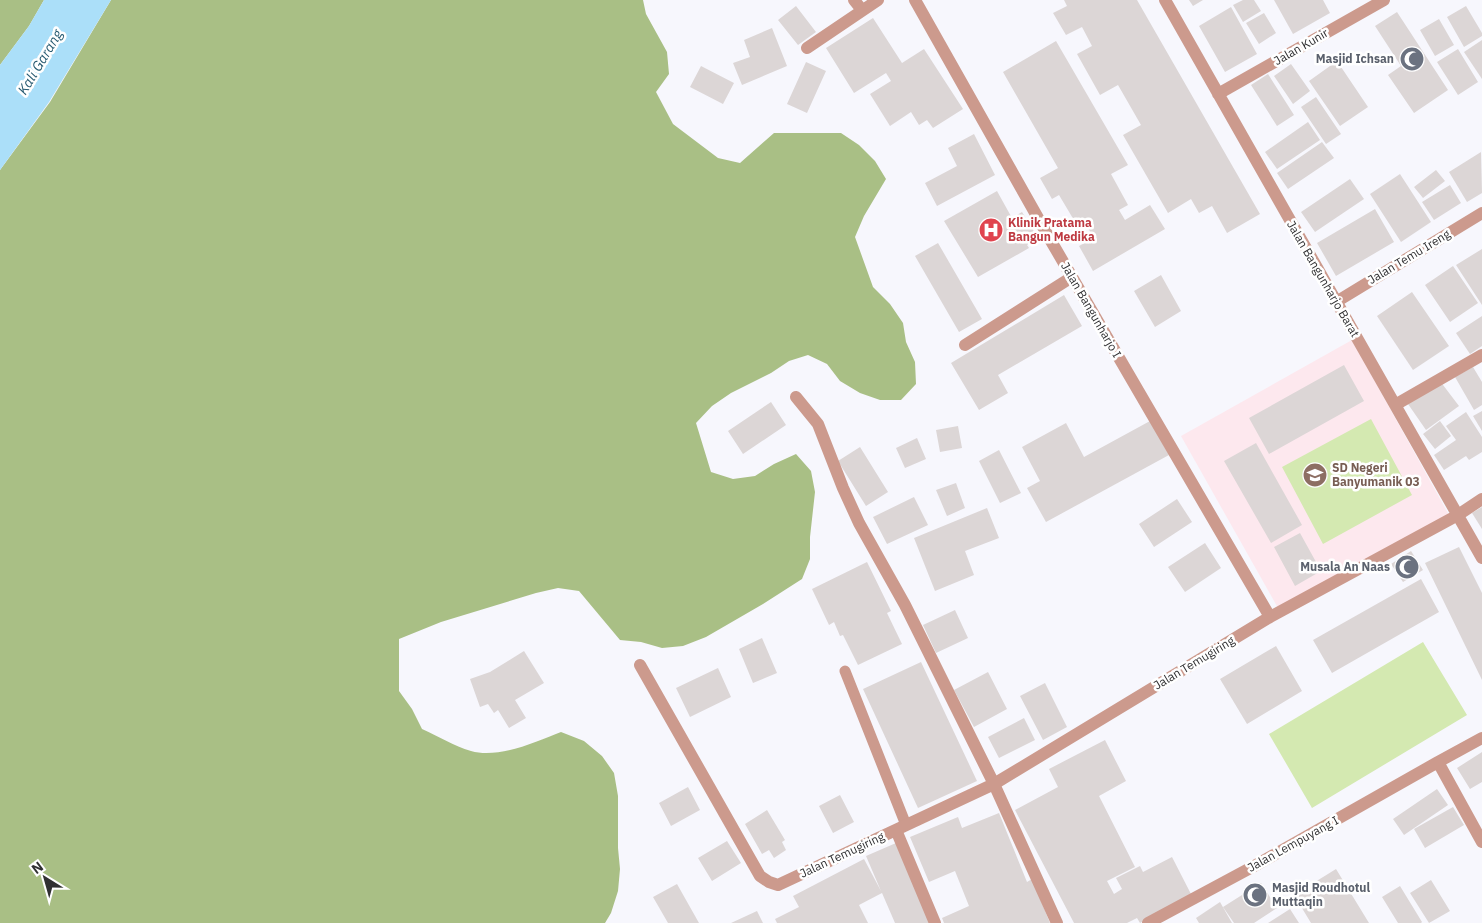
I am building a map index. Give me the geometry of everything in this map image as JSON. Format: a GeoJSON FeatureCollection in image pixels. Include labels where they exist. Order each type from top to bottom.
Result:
{"type":"FeatureCollection","features":[{"type":"Feature","properties":{"kind":"street"},"geometry":{"type":"LineString","coordinates":[[807,48],[858,5],[878,0]]}},
{"type":"Feature","properties":{"kind":"street","name":"Jalan Bangunharjo I"},"geometry":{"type":"LineString","coordinates":[[915,0],[1072,278],[1270,617]]}},
{"type":"Feature","properties":{"kind":"street","name":"Jalan Bangunharjo Barat"},"geometry":{"type":"LineString","coordinates":[[1165,0],[1482,558]]}},
{"type":"Feature","properties":{"kind":"street","name":"Jalan Kunir"},"geometry":{"type":"LineString","coordinates":[[1218,94],[1384,0]]}},
{"type":"Feature","properties":{"kind":"street","name":"Jalan Temu Ireng"},"geometry":{"type":"LineString","coordinates":[[1336,302],[1482,213]]}},
{"type":"Feature","properties":{"kind":"street"},"geometry":{"type":"LineString","coordinates":[[965,345],[1072,278]]}},
{"type":"Feature","properties":{"kind":"street"},"geometry":{"type":"LineString","coordinates":[[1395,405],[1482,355]]}},
{"type":"Feature","properties":{"kind":"street"},"geometry":{"type":"LineString","coordinates":[[796,397],[818,424],[859,523],[905,605],[994,784],[1057,923]]}},
{"type":"Feature","properties":{"kind":"street","name":"Jalan Temugiring"},"geometry":{"type":"LineString","coordinates":[[640,665],[760,876],[769,882],[778,884],[994,784],[1270,617],[1458,515],[1482,499]]}},
{"type":"Feature","properties":{"kind":"street","name":"Jalan Lempuyang I"},"geometry":{"type":"LineString","coordinates":[[1152,922],[1482,738]]}},
{"type":"Feature","properties":{"kind":"street"},"geometry":{"type":"LineString","coordinates":[[1438,762],[1482,842]]}},
{"type":"Feature","properties":{"kind":"street"},"geometry":{"type":"LineString","coordinates":[[901,828],[935,923]]}},
{"type":"Feature","properties":{"kind":"lane"},"geometry":{"type":"LineString","coordinates":[[845,671],[901,828]]}},
{"type":"Feature","properties":{"kind":"shaded area","name":"SD Negeri Banyumanik 03"},"geometry":{"type":"Polygon","coordinates":[[[1352,340],[1449,515],[1278,608],[1181,436],[1352,340]]]}},
{"type":"Feature","properties":{"kind":"green space"},"geometry":{"type":"Polygon","coordinates":[[[0,0],[44,0],[29,26],[0,65],[0,0]]]}},
{"type":"Feature","properties":{"kind":"green space"},"geometry":{"type":"Polygon","coordinates":[[[111,0],[643,0],[646,14],[667,52],[669,74],[656,92],[673,124],[718,158],[740,163],[774,133],[841,133],[859,145],[875,161],[886,179],[864,216],[855,237],[873,287],[890,304],[903,323],[906,342],[915,362],[916,384],[901,400],[880,400],[860,393],[840,381],[827,364],[808,355],[789,361],[771,373],[731,393],[712,406],[696,423],[711,472],[733,479],[755,476],[774,464],[796,454],[811,471],[815,492],[810,537],[810,559],[802,579],[706,637],[683,646],[662,648],[641,642],[620,640],[579,591],[558,588],[441,622],[399,639],[399,691],[412,709],[422,729],[458,746],[482,753],[493,753],[517,748],[561,732],[584,741],[602,756],[614,773],[618,796],[620,869],[618,891],[611,913],[605,923],[0,923],[0,170],[50,102],[111,0]]]}},
{"type":"Feature","properties":{"kind":"green space"},"geometry":{"type":"Polygon","coordinates":[[[1371,419],[1412,495],[1323,544],[1282,467],[1371,419]]]}},
{"type":"Feature","properties":{"kind":"green space"},"geometry":{"type":"Polygon","coordinates":[[[1423,642],[1467,715],[1312,808],[1269,734],[1423,642]]]}},
{"type":"Feature","properties":{"kind":"water","name":"Kali Garang"},"geometry":{"type":"Polygon","coordinates":[[[44,0],[111,0],[49,102],[0,170],[0,65],[29,26],[44,0]]]}},
{"type":"Feature","properties":{"kind":"building"},"geometry":{"type":"Polygon","coordinates":[[[1064,0],[1137,0],[1260,214],[1227,233],[1212,206],[1199,213],[1191,199],[1168,213],[1123,135],[1141,125],[1118,85],[1100,95],[1077,54],[1092,46],[1082,27],[1066,35],[1053,13],[1067,6],[1064,0]]]}},
{"type":"Feature","properties":{"kind":"building"},"geometry":{"type":"Polygon","coordinates":[[[1189,0],[1203,0],[1193,6],[1189,0]]]}},
{"type":"Feature","properties":{"kind":"building"},"geometry":{"type":"Polygon","coordinates":[[[1243,0],[1254,0],[1261,11],[1243,22],[1233,5],[1243,0]]]}},
{"type":"Feature","properties":{"kind":"building"},"geometry":{"type":"Polygon","coordinates":[[[1274,0],[1323,0],[1330,13],[1293,34],[1274,0]]]}},
{"type":"Feature","properties":{"kind":"building"},"geometry":{"type":"Polygon","coordinates":[[[796,6],[816,32],[798,45],[778,20],[796,6]]]}},
{"type":"Feature","properties":{"kind":"building"},"geometry":{"type":"Polygon","coordinates":[[[1466,6],[1482,36],[1464,47],[1447,17],[1466,6]]]}},
{"type":"Feature","properties":{"kind":"building"},"geometry":{"type":"Polygon","coordinates":[[[1231,7],[1257,54],[1225,72],[1199,26],[1231,7]]]}},
{"type":"Feature","properties":{"kind":"building","name":"Masjid Ichsan"},"geometry":{"type":"Polygon","coordinates":[[[1397,12],[1448,90],[1414,113],[1388,75],[1401,66],[1375,26],[1397,12]]]}},
{"type":"Feature","properties":{"kind":"building"},"geometry":{"type":"Polygon","coordinates":[[[1264,13],[1276,33],[1259,44],[1246,23],[1264,13]]]}},
{"type":"Feature","properties":{"kind":"building"},"geometry":{"type":"Polygon","coordinates":[[[873,18],[902,63],[924,49],[963,109],[933,128],[927,120],[919,125],[911,112],[890,126],[870,94],[891,81],[886,73],[854,93],[826,48],[873,18]]]}},
{"type":"Feature","properties":{"kind":"building"},"geometry":{"type":"Polygon","coordinates":[[[1439,19],[1454,45],[1435,56],[1420,30],[1439,19]]]}},
{"type":"Feature","properties":{"kind":"building"},"geometry":{"type":"Polygon","coordinates":[[[772,28],[787,66],[742,85],[733,63],[750,57],[744,40],[772,28]]]}},
{"type":"Feature","properties":{"kind":"building"},"geometry":{"type":"Polygon","coordinates":[[[1482,40],[1482,79],[1464,52],[1482,40]]]}},
{"type":"Feature","properties":{"kind":"building"},"geometry":{"type":"Polygon","coordinates":[[[1056,41],[1128,165],[1111,174],[1128,205],[1119,210],[1125,220],[1150,205],[1165,229],[1093,271],[1079,246],[1094,238],[1088,228],[1081,232],[1059,195],[1052,199],[1040,178],[1058,168],[1003,72],[1056,41]]]}},
{"type":"Feature","properties":{"kind":"building"},"geometry":{"type":"Polygon","coordinates":[[[1458,49],[1478,82],[1458,95],[1437,62],[1458,49]]]}},
{"type":"Feature","properties":{"kind":"building"},"geometry":{"type":"Polygon","coordinates":[[[1337,61],[1368,107],[1340,126],[1309,81],[1337,61]]]}},
{"type":"Feature","properties":{"kind":"building"},"geometry":{"type":"Polygon","coordinates":[[[806,62],[826,71],[807,113],[787,104],[806,62]]]}},
{"type":"Feature","properties":{"kind":"building"},"geometry":{"type":"Polygon","coordinates":[[[1291,64],[1310,91],[1293,104],[1274,76],[1291,64]]]}},
{"type":"Feature","properties":{"kind":"building"},"geometry":{"type":"Polygon","coordinates":[[[701,66],[734,83],[723,104],[690,87],[701,66]]]}},
{"type":"Feature","properties":{"kind":"building"},"geometry":{"type":"Polygon","coordinates":[[[1268,74],[1294,115],[1277,126],[1251,85],[1268,74]]]}},
{"type":"Feature","properties":{"kind":"building"},"geometry":{"type":"Polygon","coordinates":[[[1316,97],[1341,134],[1326,144],[1301,107],[1316,97]]]}},
{"type":"Feature","properties":{"kind":"building"},"geometry":{"type":"Polygon","coordinates":[[[1308,122],[1320,140],[1277,169],[1265,152],[1308,122]]]}},
{"type":"Feature","properties":{"kind":"building"},"geometry":{"type":"Polygon","coordinates":[[[974,134],[995,175],[937,206],[925,183],[957,166],[948,148],[974,134]]]}},
{"type":"Feature","properties":{"kind":"building"},"geometry":{"type":"Polygon","coordinates":[[[1322,142],[1334,158],[1288,189],[1277,173],[1322,142]]]}},
{"type":"Feature","properties":{"kind":"building"},"geometry":{"type":"Polygon","coordinates":[[[1481,152],[1482,193],[1467,202],[1449,172],[1481,152]]]}},
{"type":"Feature","properties":{"kind":"building"},"geometry":{"type":"Polygon","coordinates":[[[1436,170],[1445,181],[1423,198],[1414,187],[1436,170]]]}},
{"type":"Feature","properties":{"kind":"building"},"geometry":{"type":"Polygon","coordinates":[[[1400,174],[1431,222],[1401,242],[1370,194],[1400,174]]]}},
{"type":"Feature","properties":{"kind":"building"},"geometry":{"type":"Polygon","coordinates":[[[1350,179],[1364,199],[1315,232],[1301,212],[1350,179]]]}},
{"type":"Feature","properties":{"kind":"building"},"geometry":{"type":"Polygon","coordinates":[[[1450,185],[1461,203],[1434,220],[1422,202],[1450,185]]]}},
{"type":"Feature","properties":{"kind":"building","name":"Klinik Pratama Bangun Medika"},"geometry":{"type":"Polygon","coordinates":[[[997,191],[1012,218],[1022,212],[1038,238],[1027,245],[1029,248],[978,277],[944,221],[997,191]]]}},
{"type":"Feature","properties":{"kind":"building"},"geometry":{"type":"Polygon","coordinates":[[[1375,209],[1394,242],[1336,276],[1317,243],[1375,209]]]}},
{"type":"Feature","properties":{"kind":"building"},"geometry":{"type":"Polygon","coordinates":[[[938,243],[982,319],[959,332],[915,256],[938,243]]]}},
{"type":"Feature","properties":{"kind":"building"},"geometry":{"type":"Polygon","coordinates":[[[1482,249],[1482,305],[1456,265],[1482,249]]]}},
{"type":"Feature","properties":{"kind":"building"},"geometry":{"type":"Polygon","coordinates":[[[1453,266],[1478,303],[1450,322],[1425,285],[1453,266]]]}},
{"type":"Feature","properties":{"kind":"building"},"geometry":{"type":"Polygon","coordinates":[[[1161,275],[1181,311],[1155,327],[1134,291],[1161,275]]]}},
{"type":"Feature","properties":{"kind":"building"},"geometry":{"type":"Polygon","coordinates":[[[1412,292],[1449,346],[1413,370],[1377,316],[1412,292]]]}},
{"type":"Feature","properties":{"kind":"building"},"geometry":{"type":"Polygon","coordinates":[[[1064,295],[1082,326],[998,375],[1008,393],[979,410],[951,363],[1064,295]]]}},
{"type":"Feature","properties":{"kind":"building"},"geometry":{"type":"Polygon","coordinates":[[[1482,316],[1482,346],[1470,354],[1456,333],[1482,316]]]}},
{"type":"Feature","properties":{"kind":"building"},"geometry":{"type":"Polygon","coordinates":[[[1344,365],[1364,401],[1269,454],[1249,418],[1344,365]]]}},
{"type":"Feature","properties":{"kind":"building"},"geometry":{"type":"Polygon","coordinates":[[[1473,367],[1482,382],[1482,405],[1474,410],[1455,377],[1473,367]]]}},
{"type":"Feature","properties":{"kind":"building"},"geometry":{"type":"Polygon","coordinates":[[[1440,381],[1459,406],[1426,430],[1408,404],[1440,381]]]}},
{"type":"Feature","properties":{"kind":"building"},"geometry":{"type":"Polygon","coordinates":[[[771,402],[786,425],[743,454],[728,431],[771,402]]]}},
{"type":"Feature","properties":{"kind":"building"},"geometry":{"type":"Polygon","coordinates":[[[1482,411],[1482,431],[1473,416],[1482,411]]]}},
{"type":"Feature","properties":{"kind":"building"},"geometry":{"type":"Polygon","coordinates":[[[1466,412],[1482,437],[1482,452],[1469,460],[1466,456],[1444,470],[1434,455],[1456,440],[1446,426],[1466,412]]]}},
{"type":"Feature","properties":{"kind":"building"},"geometry":{"type":"Polygon","coordinates":[[[1150,421],[1169,455],[1046,522],[1027,488],[1040,481],[1022,447],[1066,423],[1084,457],[1150,421]]]}},
{"type":"Feature","properties":{"kind":"building"},"geometry":{"type":"Polygon","coordinates":[[[1440,421],[1451,436],[1435,449],[1423,434],[1440,421]]]}},
{"type":"Feature","properties":{"kind":"building"},"geometry":{"type":"Polygon","coordinates":[[[958,426],[962,448],[940,452],[936,430],[958,426]]]}},
{"type":"Feature","properties":{"kind":"building"},"geometry":{"type":"Polygon","coordinates":[[[917,438],[926,459],[905,468],[896,448],[917,438]]]}},
{"type":"Feature","properties":{"kind":"building"},"geometry":{"type":"Polygon","coordinates":[[[1256,443],[1302,525],[1271,543],[1224,461],[1256,443]]]}},
{"type":"Feature","properties":{"kind":"building"},"geometry":{"type":"Polygon","coordinates":[[[860,447],[888,492],[866,506],[838,461],[860,447]]]}},
{"type":"Feature","properties":{"kind":"building"},"geometry":{"type":"Polygon","coordinates":[[[999,450],[1021,493],[1000,503],[979,461],[999,450]]]}},
{"type":"Feature","properties":{"kind":"building"},"geometry":{"type":"Polygon","coordinates":[[[956,483],[965,508],[947,516],[936,490],[956,483]]]}},
{"type":"Feature","properties":{"kind":"building"},"geometry":{"type":"Polygon","coordinates":[[[914,497],[928,525],[887,544],[873,517],[914,497]]]}},
{"type":"Feature","properties":{"kind":"building"},"geometry":{"type":"Polygon","coordinates":[[[1177,499],[1192,522],[1154,547],[1139,524],[1177,499]]]}},
{"type":"Feature","properties":{"kind":"building"},"geometry":{"type":"Polygon","coordinates":[[[1482,507],[1482,529],[1472,513],[1482,507]]]}},
{"type":"Feature","properties":{"kind":"building"},"geometry":{"type":"Polygon","coordinates":[[[987,508],[999,538],[965,551],[974,575],[935,591],[914,538],[987,508]]]}},
{"type":"Feature","properties":{"kind":"building"},"geometry":{"type":"Polygon","coordinates":[[[1300,533],[1321,571],[1295,586],[1274,547],[1300,533]]]}},
{"type":"Feature","properties":{"kind":"building"},"geometry":{"type":"Polygon","coordinates":[[[1205,543],[1221,568],[1185,592],[1168,567],[1205,543]]]}},
{"type":"Feature","properties":{"kind":"building"},"geometry":{"type":"Polygon","coordinates":[[[1459,547],[1482,593],[1482,680],[1425,563],[1459,547]]]}},
{"type":"Feature","properties":{"kind":"building","name":"Musala An Naas"},"geometry":{"type":"Polygon","coordinates":[[[1411,551],[1423,570],[1403,582],[1391,564],[1411,551]]]}},
{"type":"Feature","properties":{"kind":"building"},"geometry":{"type":"Polygon","coordinates":[[[867,562],[891,611],[887,613],[902,644],[858,665],[843,635],[840,636],[834,622],[829,625],[812,589],[867,562]]]}},
{"type":"Feature","properties":{"kind":"building"},"geometry":{"type":"Polygon","coordinates":[[[1421,579],[1439,612],[1332,673],[1313,640],[1421,579]]]}},
{"type":"Feature","properties":{"kind":"building"},"geometry":{"type":"Polygon","coordinates":[[[955,610],[968,638],[936,653],[923,625],[955,610]]]}},
{"type":"Feature","properties":{"kind":"building"},"geometry":{"type":"Polygon","coordinates":[[[762,638],[777,673],[753,683],[739,649],[762,638]]]}},
{"type":"Feature","properties":{"kind":"building"},"geometry":{"type":"Polygon","coordinates":[[[1276,646],[1302,691],[1247,724],[1220,679],[1276,646]]]}},
{"type":"Feature","properties":{"kind":"building"},"geometry":{"type":"Polygon","coordinates":[[[524,651],[544,683],[515,700],[526,718],[509,728],[498,710],[494,713],[488,704],[480,707],[470,679],[490,672],[524,651]]]}},
{"type":"Feature","properties":{"kind":"building"},"geometry":{"type":"Polygon","coordinates":[[[921,662],[977,781],[918,808],[863,689],[921,662]]]}},
{"type":"Feature","properties":{"kind":"building"},"geometry":{"type":"Polygon","coordinates":[[[718,668],[731,697],[690,717],[676,688],[718,668]]]}},
{"type":"Feature","properties":{"kind":"building"},"geometry":{"type":"Polygon","coordinates":[[[988,672],[1007,709],[974,727],[954,690],[988,672]]]}},
{"type":"Feature","properties":{"kind":"building"},"geometry":{"type":"Polygon","coordinates":[[[1045,683],[1067,727],[1043,740],[1020,696],[1045,683]]]}},
{"type":"Feature","properties":{"kind":"building"},"geometry":{"type":"Polygon","coordinates":[[[1024,718],[1035,740],[999,758],[988,737],[1024,718]]]}},
{"type":"Feature","properties":{"kind":"building"},"geometry":{"type":"Polygon","coordinates":[[[1105,740],[1126,781],[1099,796],[1135,867],[1107,881],[1114,894],[1122,889],[1116,878],[1140,866],[1143,872],[1172,857],[1192,896],[1140,923],[1137,918],[1127,923],[1074,923],[1015,810],[1058,787],[1049,769],[1105,740]]]}},
{"type":"Feature","properties":{"kind":"building"},"geometry":{"type":"Polygon","coordinates":[[[1482,752],[1482,782],[1470,789],[1457,768],[1482,752]]]}},
{"type":"Feature","properties":{"kind":"building"},"geometry":{"type":"Polygon","coordinates":[[[688,787],[700,810],[671,826],[659,803],[688,787]]]}},
{"type":"Feature","properties":{"kind":"building"},"geometry":{"type":"Polygon","coordinates":[[[1437,789],[1448,805],[1404,835],[1393,819],[1437,789]]]}},
{"type":"Feature","properties":{"kind":"building"},"geometry":{"type":"Polygon","coordinates":[[[840,795],[854,822],[833,833],[819,806],[840,795]]]}},
{"type":"Feature","properties":{"kind":"building"},"geometry":{"type":"Polygon","coordinates":[[[1453,807],[1464,825],[1425,848],[1414,829],[1453,807]]]}},
{"type":"Feature","properties":{"kind":"building"},"geometry":{"type":"Polygon","coordinates":[[[767,810],[785,840],[782,842],[786,850],[774,858],[769,850],[762,854],[745,824],[767,810]]]}},
{"type":"Feature","properties":{"kind":"building"},"geometry":{"type":"Polygon","coordinates":[[[999,813],[1027,882],[1032,879],[1050,923],[944,923],[942,918],[969,906],[955,871],[929,882],[910,837],[958,817],[962,828],[999,813]]]}},
{"type":"Feature","properties":{"kind":"building"},"geometry":{"type":"Polygon","coordinates":[[[727,841],[741,863],[712,881],[698,858],[727,841]]]}},
{"type":"Feature","properties":{"kind":"building"},"geometry":{"type":"Polygon","coordinates":[[[896,843],[930,923],[895,923],[882,893],[859,905],[868,923],[777,923],[775,919],[799,907],[793,896],[864,859],[881,891],[866,856],[896,843]]]}},
{"type":"Feature","properties":{"kind":"building"},"geometry":{"type":"Polygon","coordinates":[[[1336,869],[1369,923],[1311,923],[1294,895],[1336,869]]]}},
{"type":"Feature","properties":{"kind":"building"},"geometry":{"type":"Polygon","coordinates":[[[1431,880],[1450,911],[1429,923],[1410,893],[1431,880]]]}},
{"type":"Feature","properties":{"kind":"building","name":"Masjid Roudhotul Muttaqin"},"geometry":{"type":"Polygon","coordinates":[[[1261,883],[1277,908],[1254,923],[1234,923],[1223,907],[1261,883]]]}},
{"type":"Feature","properties":{"kind":"building"},"geometry":{"type":"Polygon","coordinates":[[[677,884],[699,923],[668,923],[653,897],[677,884]]]}},
{"type":"Feature","properties":{"kind":"building"},"geometry":{"type":"Polygon","coordinates":[[[1400,886],[1421,923],[1398,923],[1382,897],[1400,886]]]}},
{"type":"Feature","properties":{"kind":"building"},"geometry":{"type":"Polygon","coordinates":[[[1220,902],[1232,923],[1199,923],[1196,918],[1220,902]]]}},
{"type":"Feature","properties":{"kind":"building"},"geometry":{"type":"Polygon","coordinates":[[[1290,909],[1299,923],[1268,923],[1290,909]]]}},
{"type":"Feature","properties":{"kind":"building"},"geometry":{"type":"Polygon","coordinates":[[[757,911],[763,923],[731,923],[757,911]]]}},
{"type":"Feature","properties":{"kind":"place","name":"Masjid Ichsan"},"geometry":{"type":"Point","coordinates":[1412,59]}},
{"type":"Feature","properties":{"kind":"place","name":"Klinik Pratama Bangun Medika"},"geometry":{"type":"Point","coordinates":[991,230]}},
{"type":"Feature","properties":{"kind":"place","name":"SD Negeri Banyumanik 03"},"geometry":{"type":"Point","coordinates":[1315,475]}},
{"type":"Feature","properties":{"kind":"place","name":"Musala An Naas"},"geometry":{"type":"Point","coordinates":[1407,567]}},
{"type":"Feature","properties":{"kind":"place","name":"Masjid Roudhotul Muttaqin"},"geometry":{"type":"Point","coordinates":[1255,895]}}]}
